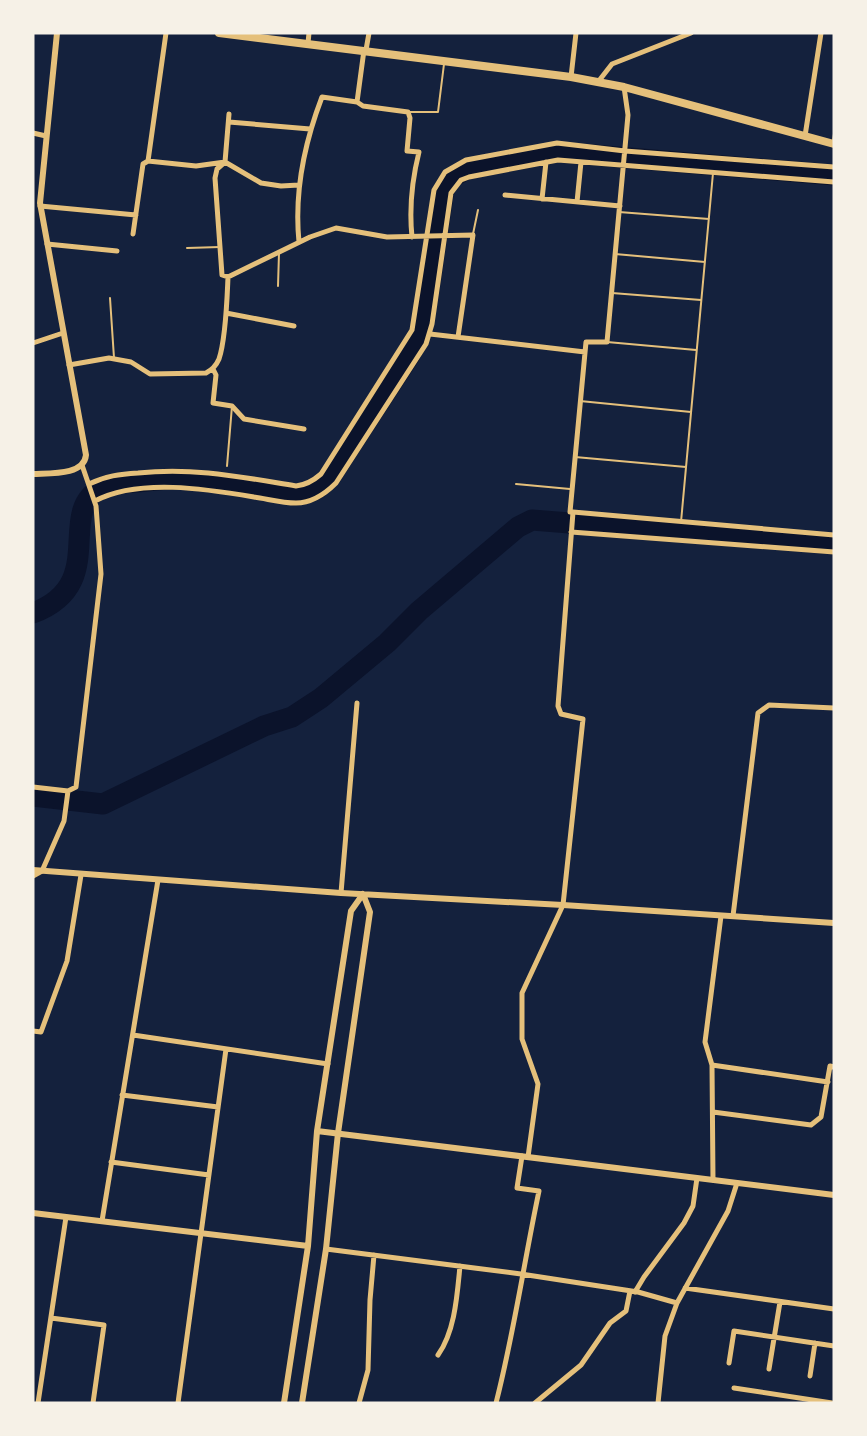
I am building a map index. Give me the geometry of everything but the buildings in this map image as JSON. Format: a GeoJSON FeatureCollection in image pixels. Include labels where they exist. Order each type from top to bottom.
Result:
{"type":"FeatureCollection","features":[{"type":"Feature","properties":{"kind":"main road"},"geometry":{"type":"LineString","coordinates":[[221,33],[266,36],[571,77],[624,87],[833,144]]}},
{"type":"Feature","properties":{"kind":"street"},"geometry":{"type":"LineString","coordinates":[[33,787],[68,791],[76,787],[101,574],[95,501],[82,465],[86,455],[38,203],[57,33]]}},
{"type":"Feature","properties":{"kind":"street"},"geometry":{"type":"LineString","coordinates":[[148,161],[166,33]]}},
{"type":"Feature","properties":{"kind":"street"},"geometry":{"type":"LineString","coordinates":[[308,43],[309,33]]}},
{"type":"Feature","properties":{"kind":"street"},"geometry":{"type":"LineString","coordinates":[[357,102],[369,33]]}},
{"type":"Feature","properties":{"kind":"street"},"geometry":{"type":"LineString","coordinates":[[571,77],[576,33]]}},
{"type":"Feature","properties":{"kind":"street"},"geometry":{"type":"LineString","coordinates":[[598,82],[612,64],[691,33]]}},
{"type":"Feature","properties":{"kind":"street"},"geometry":{"type":"LineString","coordinates":[[805,136],[821,33]]}},
{"type":"Feature","properties":{"kind":"street"},"geometry":{"type":"LineString","coordinates":[[624,87],[628,115],[607,342],[585,342],[570,512],[834,535]]}},
{"type":"Feature","properties":{"kind":"street"},"geometry":{"type":"LineString","coordinates":[[299,242],[299,185],[310,129],[322,97],[357,102],[363,106],[408,112],[410,118],[406,151],[418,152],[410,214],[412,237]]}},
{"type":"Feature","properties":{"kind":"street"},"geometry":{"type":"LineString","coordinates":[[229,114],[225,162],[217,169],[215,178],[222,275],[228,277],[299,242],[336,228],[387,237],[473,235],[458,337]]}},
{"type":"Feature","properties":{"kind":"street"},"geometry":{"type":"LineString","coordinates":[[228,122],[310,129]]}},
{"type":"Feature","properties":{"kind":"street"},"geometry":{"type":"LineString","coordinates":[[33,134],[46,136]]}},
{"type":"Feature","properties":{"kind":"street"},"geometry":{"type":"LineString","coordinates":[[89,484],[108,476],[180,470],[296,486],[313,481],[321,474],[412,330],[434,190],[446,172],[466,159],[557,143],[625,152],[834,167]]}},
{"type":"Feature","properties":{"kind":"street"},"geometry":{"type":"LineString","coordinates":[[95,501],[110,493],[172,487],[295,503],[318,498],[328,492],[426,344],[430,334],[451,193],[461,180],[558,160],[834,182]]}},
{"type":"Feature","properties":{"kind":"street"},"geometry":{"type":"LineString","coordinates":[[133,234],[143,164],[148,161],[196,166],[225,162],[261,183],[281,186],[299,185]]}},
{"type":"Feature","properties":{"kind":"street"},"geometry":{"type":"LineString","coordinates":[[542,199],[546,162]]}},
{"type":"Feature","properties":{"kind":"street"},"geometry":{"type":"LineString","coordinates":[[577,202],[581,162]]}},
{"type":"Feature","properties":{"kind":"street"},"geometry":{"type":"LineString","coordinates":[[505,195],[620,209]]}},
{"type":"Feature","properties":{"kind":"street"},"geometry":{"type":"LineString","coordinates":[[38,203],[136,215]]}},
{"type":"Feature","properties":{"kind":"street"},"geometry":{"type":"LineString","coordinates":[[47,244],[117,251]]}},
{"type":"Feature","properties":{"kind":"street"},"geometry":{"type":"LineString","coordinates":[[69,365],[114,358],[131,362],[150,374],[206,373],[213,369],[219,359],[226,313],[228,277]]}},
{"type":"Feature","properties":{"kind":"street"},"geometry":{"type":"LineString","coordinates":[[226,313],[294,326]]}},
{"type":"Feature","properties":{"kind":"street"},"geometry":{"type":"LineString","coordinates":[[33,343],[63,333]]}},
{"type":"Feature","properties":{"kind":"street"},"geometry":{"type":"LineString","coordinates":[[430,334],[585,352]]}},
{"type":"Feature","properties":{"kind":"street"},"geometry":{"type":"LineString","coordinates":[[213,369],[216,375],[213,403],[232,406],[244,419],[304,429]]}},
{"type":"Feature","properties":{"kind":"street"},"geometry":{"type":"LineString","coordinates":[[33,474],[59,473],[82,465]]}},
{"type":"Feature","properties":{"kind":"street"},"geometry":{"type":"LineString","coordinates":[[496,1403],[507,1361],[521,1274],[539,1191],[517,1188],[538,1084],[522,1039],[522,993],[563,905],[583,720],[561,714],[558,706],[573,512]]}},
{"type":"Feature","properties":{"kind":"street"},"geometry":{"type":"LineString","coordinates":[[571,532],[834,552]]}},
{"type":"Feature","properties":{"kind":"street"},"geometry":{"type":"LineString","coordinates":[[341,893],[357,703]]}},
{"type":"Feature","properties":{"kind":"street"},"geometry":{"type":"LineString","coordinates":[[733,916],[758,713],[769,705],[834,708]]}},
{"type":"Feature","properties":{"kind":"street"},"geometry":{"type":"LineString","coordinates":[[33,876],[42,871],[64,821],[68,791]]}},
{"type":"Feature","properties":{"kind":"street"},"geometry":{"type":"LineString","coordinates":[[33,870],[341,893],[834,923]]}},
{"type":"Feature","properties":{"kind":"street"},"geometry":{"type":"LineString","coordinates":[[33,1031],[41,1032],[66,961],[81,874]]}},
{"type":"Feature","properties":{"kind":"street"},"geometry":{"type":"LineString","coordinates":[[102,1221],[158,880]]}},
{"type":"Feature","properties":{"kind":"street"},"geometry":{"type":"LineString","coordinates":[[284,1403],[308,1246],[317,1131],[351,911],[363,894]]}},
{"type":"Feature","properties":{"kind":"street"},"geometry":{"type":"LineString","coordinates":[[302,1403],[326,1249],[338,1133],[370,912],[363,894]]}},
{"type":"Feature","properties":{"kind":"street"},"geometry":{"type":"LineString","coordinates":[[713,1180],[712,1065],[705,1042],[722,916]]}},
{"type":"Feature","properties":{"kind":"street"},"geometry":{"type":"LineString","coordinates":[[133,1035],[328,1064]]}},
{"type":"Feature","properties":{"kind":"street"},"geometry":{"type":"LineString","coordinates":[[178,1403],[226,1049]]}},
{"type":"Feature","properties":{"kind":"street"},"geometry":{"type":"LineString","coordinates":[[712,1065],[828,1082]]}},
{"type":"Feature","properties":{"kind":"street"},"geometry":{"type":"LineString","coordinates":[[713,1112],[811,1125],[821,1117],[830,1066],[834,1067]]}},
{"type":"Feature","properties":{"kind":"street"},"geometry":{"type":"LineString","coordinates":[[122,1095],[218,1107]]}},
{"type":"Feature","properties":{"kind":"street"},"geometry":{"type":"LineString","coordinates":[[317,1131],[834,1195]]}},
{"type":"Feature","properties":{"kind":"street"},"geometry":{"type":"LineString","coordinates":[[111,1162],[209,1175]]}},
{"type":"Feature","properties":{"kind":"street"},"geometry":{"type":"LineString","coordinates":[[535,1403],[582,1365],[610,1323],[626,1311],[633,1292],[684,1223],[693,1206],[697,1178]]}},
{"type":"Feature","properties":{"kind":"street"},"geometry":{"type":"LineString","coordinates":[[658,1403],[665,1335],[676,1303],[728,1211],[737,1183]]}},
{"type":"Feature","properties":{"kind":"street"},"geometry":{"type":"LineString","coordinates":[[33,1213],[308,1246]]}},
{"type":"Feature","properties":{"kind":"street"},"geometry":{"type":"LineString","coordinates":[[38,1403],[66,1217]]}},
{"type":"Feature","properties":{"kind":"street"},"geometry":{"type":"LineString","coordinates":[[326,1249],[521,1274],[633,1292],[676,1303]]}},
{"type":"Feature","properties":{"kind":"street"},"geometry":{"type":"LineString","coordinates":[[359,1403],[368,1370],[374,1255]]}},
{"type":"Feature","properties":{"kind":"street"},"geometry":{"type":"LineString","coordinates":[[438,1355],[447,1343],[457,1296],[460,1266]]}},
{"type":"Feature","properties":{"kind":"street"},"geometry":{"type":"LineString","coordinates":[[685,1288],[834,1309]]}},
{"type":"Feature","properties":{"kind":"street"},"geometry":{"type":"LineString","coordinates":[[770,1369],[780,1302]]}},
{"type":"Feature","properties":{"kind":"street"},"geometry":{"type":"LineString","coordinates":[[51,1318],[104,1325],[93,1403]]}},
{"type":"Feature","properties":{"kind":"street"},"geometry":{"type":"LineString","coordinates":[[729,1363],[734,1331],[834,1346]]}},
{"type":"Feature","properties":{"kind":"street"},"geometry":{"type":"LineString","coordinates":[[810,1376],[815,1343]]}},
{"type":"Feature","properties":{"kind":"street"},"geometry":{"type":"LineString","coordinates":[[734,1388],[832,1403]]}},
{"type":"Feature","properties":{"kind":"lane"},"geometry":{"type":"LineString","coordinates":[[408,112],[438,112],[445,60]]}},
{"type":"Feature","properties":{"kind":"lane"},"geometry":{"type":"LineString","coordinates":[[833,144],[834,134]]}},
{"type":"Feature","properties":{"kind":"lane"},"geometry":{"type":"LineString","coordinates":[[681,522],[713,173]]}},
{"type":"Feature","properties":{"kind":"lane"},"geometry":{"type":"LineString","coordinates":[[620,209],[709,219]]}},
{"type":"Feature","properties":{"kind":"lane"},"geometry":{"type":"LineString","coordinates":[[473,235],[478,210]]}},
{"type":"Feature","properties":{"kind":"lane"},"geometry":{"type":"LineString","coordinates":[[187,248],[220,247]]}},
{"type":"Feature","properties":{"kind":"lane"},"geometry":{"type":"LineString","coordinates":[[278,286],[279,252]]}},
{"type":"Feature","properties":{"kind":"lane"},"geometry":{"type":"LineString","coordinates":[[615,254],[705,262]]}},
{"type":"Feature","properties":{"kind":"lane"},"geometry":{"type":"LineString","coordinates":[[612,292],[701,300]]}},
{"type":"Feature","properties":{"kind":"lane"},"geometry":{"type":"LineString","coordinates":[[110,298],[114,358]]}},
{"type":"Feature","properties":{"kind":"lane"},"geometry":{"type":"LineString","coordinates":[[607,342],[697,350]]}},
{"type":"Feature","properties":{"kind":"lane"},"geometry":{"type":"LineString","coordinates":[[580,401],[691,412]]}},
{"type":"Feature","properties":{"kind":"lane"},"geometry":{"type":"LineString","coordinates":[[226,466],[232,406]]}},
{"type":"Feature","properties":{"kind":"lane"},"geometry":{"type":"LineString","coordinates":[[575,457],[686,467]]}},
{"type":"Feature","properties":{"kind":"lane"},"geometry":{"type":"LineString","coordinates":[[516,484],[572,489]]}},
{"type":"Feature","properties":{"kind":"waterway"},"geometry":{"type":"LineString","coordinates":[[33,613],[56,600],[70,585],[76,567],[82,514],[88,499],[105,486],[173,479],[219,483],[295,495],[311,492],[331,476],[410,355],[421,332],[444,189],[453,177],[467,169],[558,152],[834,175]]}},
{"type":"Feature","properties":{"kind":"waterway"},"geometry":{"type":"LineString","coordinates":[[33,796],[103,804],[264,726],[292,717],[321,698],[518,527],[532,520],[834,544]]}}]}
